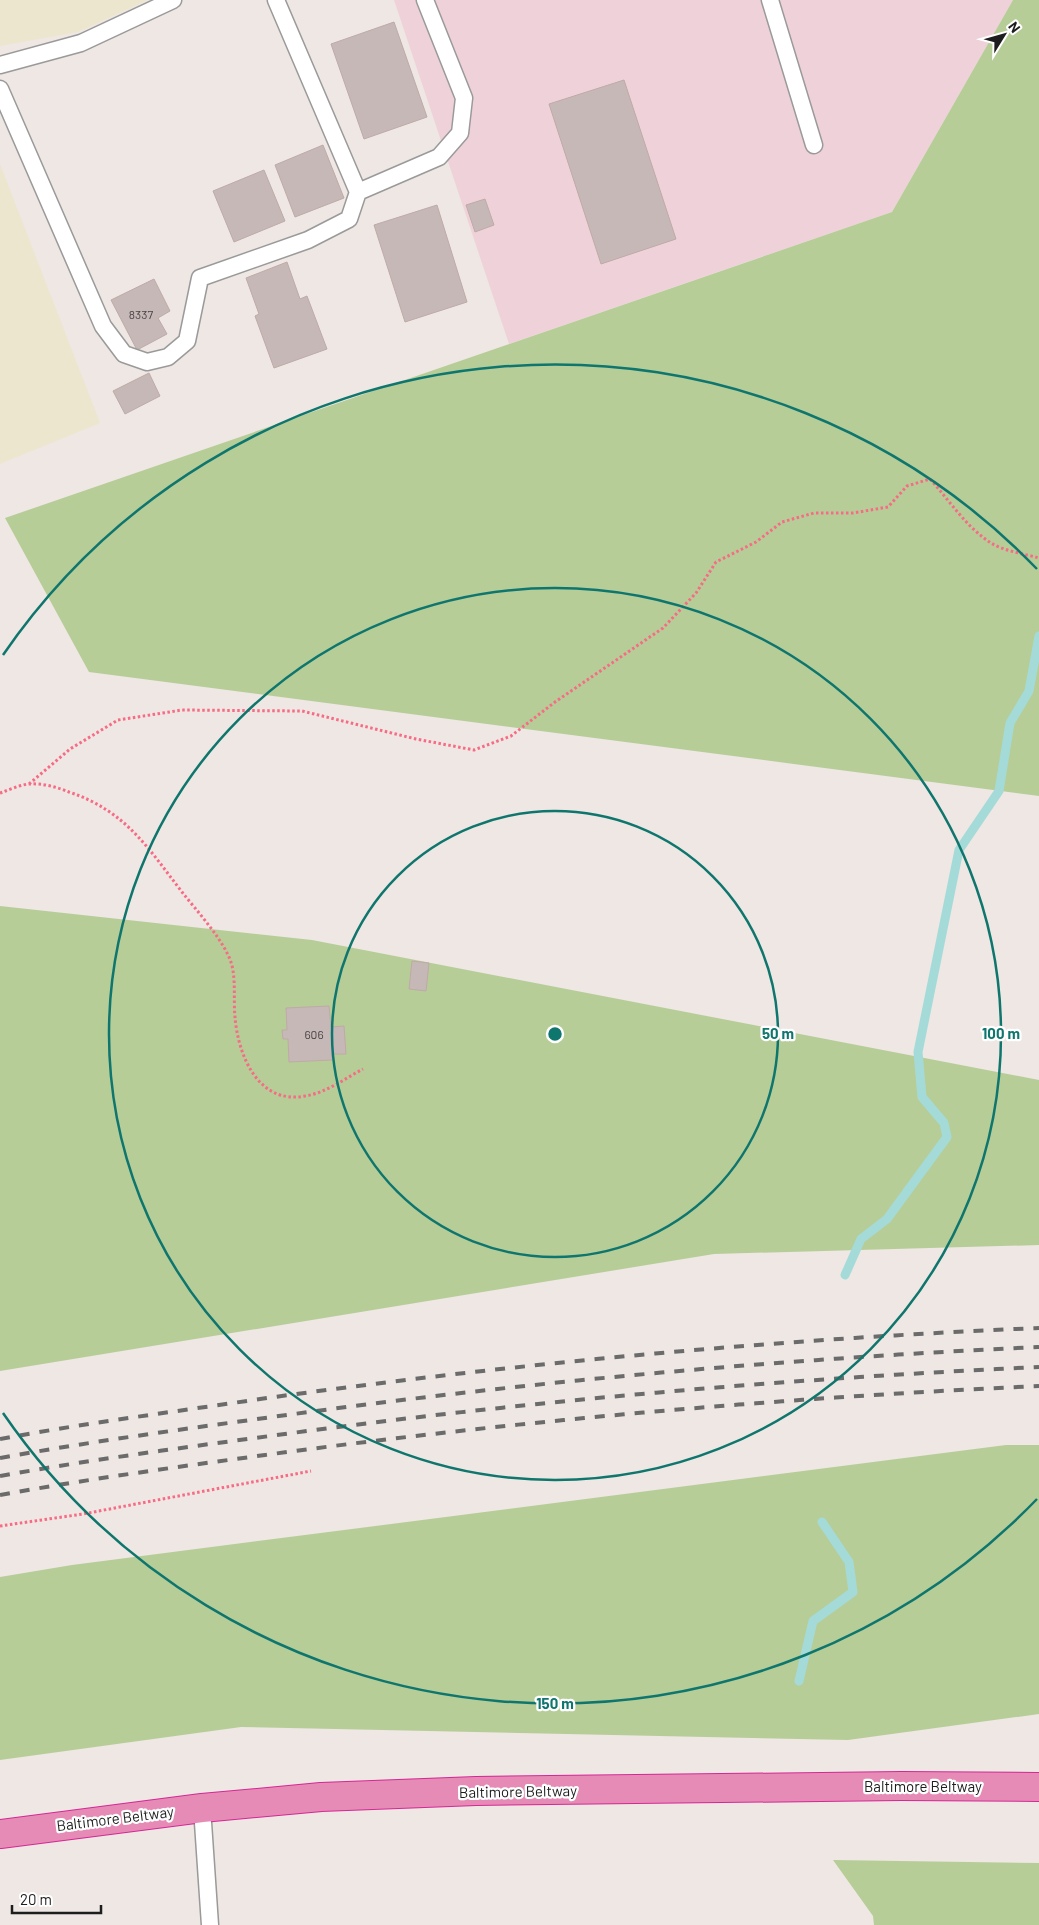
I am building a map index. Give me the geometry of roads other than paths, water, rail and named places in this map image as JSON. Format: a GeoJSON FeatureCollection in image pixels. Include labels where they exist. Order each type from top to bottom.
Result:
{"type":"FeatureCollection","features":[{"type":"Feature","properties":{"kind":"highway","name":"Baltimore Beltway"},"geometry":{"type":"LineString","coordinates":[[0,1834],[202,1808],[321,1797],[476,1791],[902,1786],[1039,1787]]}},
{"type":"Feature","properties":{"kind":"lane"},"geometry":{"type":"LineString","coordinates":[[0,65],[81,42],[172,0]]}},
{"type":"Feature","properties":{"kind":"lane"},"geometry":{"type":"LineString","coordinates":[[0,89],[103,326],[124,354],[147,362],[168,357],[187,341],[200,278],[308,240],[349,218],[358,192],[276,0]]}},
{"type":"Feature","properties":{"kind":"lane"},"geometry":{"type":"LineString","coordinates":[[358,192],[439,158],[460,134],[464,98],[425,0]]}},
{"type":"Feature","properties":{"kind":"lane"},"geometry":{"type":"LineString","coordinates":[[770,0],[814,145]]}},
{"type":"Feature","properties":{"kind":"lane"},"geometry":{"type":"LineString","coordinates":[[202,1808],[210,1925]]}},
{"type":"Feature","properties":{"kind":"waterway"},"geometry":{"type":"LineString","coordinates":[[845,1275],[861,1239],[887,1219],[947,1137],[944,1123],[922,1097],[918,1052],[959,850],[999,791],[1010,723],[1029,691],[1039,636]]}},
{"type":"Feature","properties":{"kind":"waterway"},"geometry":{"type":"LineString","coordinates":[[799,1681],[813,1621],[853,1592],[849,1562],[822,1522]]}},
{"type":"Feature","properties":{"kind":"railway"},"geometry":{"type":"LineString","coordinates":[[0,1439],[260,1399],[454,1374],[746,1346],[1039,1328]]}},
{"type":"Feature","properties":{"kind":"railway"},"geometry":{"type":"LineString","coordinates":[[0,1458],[99,1441],[458,1393],[748,1365],[1039,1347]]}},
{"type":"Feature","properties":{"kind":"railway"},"geometry":{"type":"LineString","coordinates":[[0,1476],[101,1459],[462,1412],[750,1385],[1039,1367]]}},
{"type":"Feature","properties":{"kind":"railway"},"geometry":{"type":"LineString","coordinates":[[0,1495],[99,1478],[361,1442],[458,1431],[748,1404],[1039,1386]]}}]}
